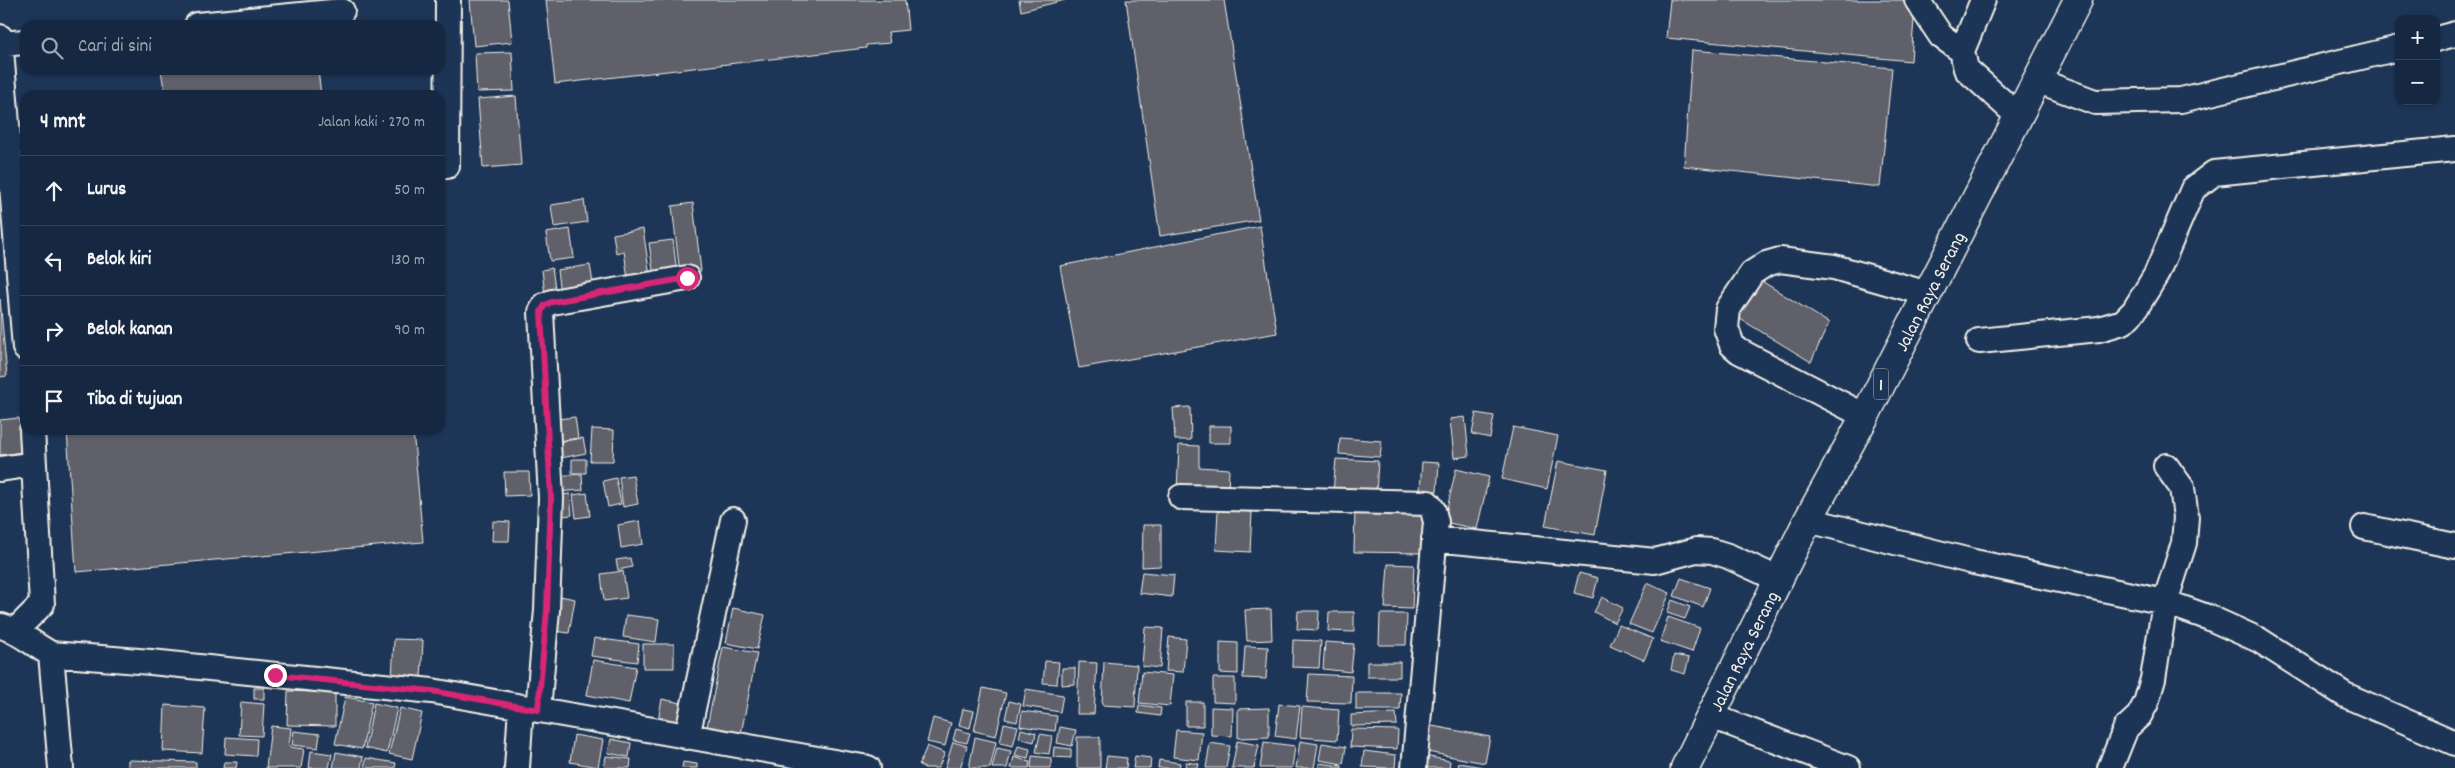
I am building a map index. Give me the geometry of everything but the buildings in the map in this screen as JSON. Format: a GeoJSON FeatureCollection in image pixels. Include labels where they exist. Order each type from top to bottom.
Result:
{"type":"FeatureCollection","features":[{"type":"Feature","properties":{"kind":"highway","name":"Jalan Raya Serang"},"geometry":{"type":"LineString","coordinates":[[1684,768],[1808,520],[1865,416],[2078,0]]}},
{"type":"Feature","properties":{"kind":"street"},"geometry":{"type":"LineString","coordinates":[[447,166],[448,0]]}},
{"type":"Feature","properties":{"kind":"street"},"geometry":{"type":"LineString","coordinates":[[1917,0],[1941,36],[1962,51]]}},
{"type":"Feature","properties":{"kind":"street"},"geometry":{"type":"LineString","coordinates":[[1983,0],[1962,51],[1966,69],[2018,116]]}},
{"type":"Feature","properties":{"kind":"street"},"geometry":{"type":"LineString","coordinates":[[249,20],[342,11]]}},
{"type":"Feature","properties":{"kind":"street"},"geometry":{"type":"LineString","coordinates":[[2440,38],[2455,34]]}},
{"type":"Feature","properties":{"kind":"street"},"geometry":{"type":"LineString","coordinates":[[20,42],[0,41],[20,287]]}},
{"type":"Feature","properties":{"kind":"street"},"geometry":{"type":"LineString","coordinates":[[2036,80],[2095,102],[2181,100],[2395,49]]}},
{"type":"Feature","properties":{"kind":"street"},"geometry":{"type":"LineString","coordinates":[[1979,342],[2099,329],[2124,322],[2134,311],[2156,275],[2193,188],[2214,173],[2455,150]]}},
{"type":"Feature","properties":{"kind":"street"},"geometry":{"type":"LineString","coordinates":[[1865,416],[1739,351],[1732,345],[1726,328],[1728,309],[1752,274],[1766,264],[1780,260],[1834,267],[1928,294]]}},
{"type":"Feature","properties":{"kind":"street"},"geometry":{"type":"LineString","coordinates":[[516,768],[547,610],[551,498],[541,312],[545,305],[552,302],[687,278]]}},
{"type":"Feature","properties":{"kind":"street"},"geometry":{"type":"LineString","coordinates":[[32,435],[42,604],[8,628],[51,654],[151,662],[432,691],[868,768]]}},
{"type":"Feature","properties":{"kind":"street"},"geometry":{"type":"LineString","coordinates":[[0,469],[34,464]]}},
{"type":"Feature","properties":{"kind":"street"},"geometry":{"type":"LineString","coordinates":[[2110,768],[2126,728],[2139,716],[2146,703],[2153,679],[2165,602],[2184,543],[2186,517],[2182,488],[2166,466]]}},
{"type":"Feature","properties":{"kind":"street"},"geometry":{"type":"LineString","coordinates":[[1181,497],[1428,503],[1434,510],[1436,522],[1414,768]]}},
{"type":"Feature","properties":{"kind":"street"},"geometry":{"type":"LineString","coordinates":[[687,737],[733,520]]}},
{"type":"Feature","properties":{"kind":"street"},"geometry":{"type":"LineString","coordinates":[[1808,520],[1974,562],[2165,602],[2210,618],[2259,640],[2345,694],[2455,743]]}},
{"type":"Feature","properties":{"kind":"street"},"geometry":{"type":"LineString","coordinates":[[2364,527],[2455,546]]}},
{"type":"Feature","properties":{"kind":"street"},"geometry":{"type":"LineString","coordinates":[[1434,538],[1655,561],[1696,550],[1712,551],[1728,556],[1778,579]]}},
{"type":"Feature","properties":{"kind":"street"},"geometry":{"type":"LineString","coordinates":[[51,654],[61,768]]}},
{"type":"Feature","properties":{"kind":"street"},"geometry":{"type":"LineString","coordinates":[[1710,716],[1848,768]]}},
{"type":"Feature","properties":{"kind":"route"},"geometry":{"type":"LineString","coordinates":[[275,675],[432,691],[538,710],[547,610],[551,498],[541,312],[545,305],[552,302],[687,278]]}}]}
